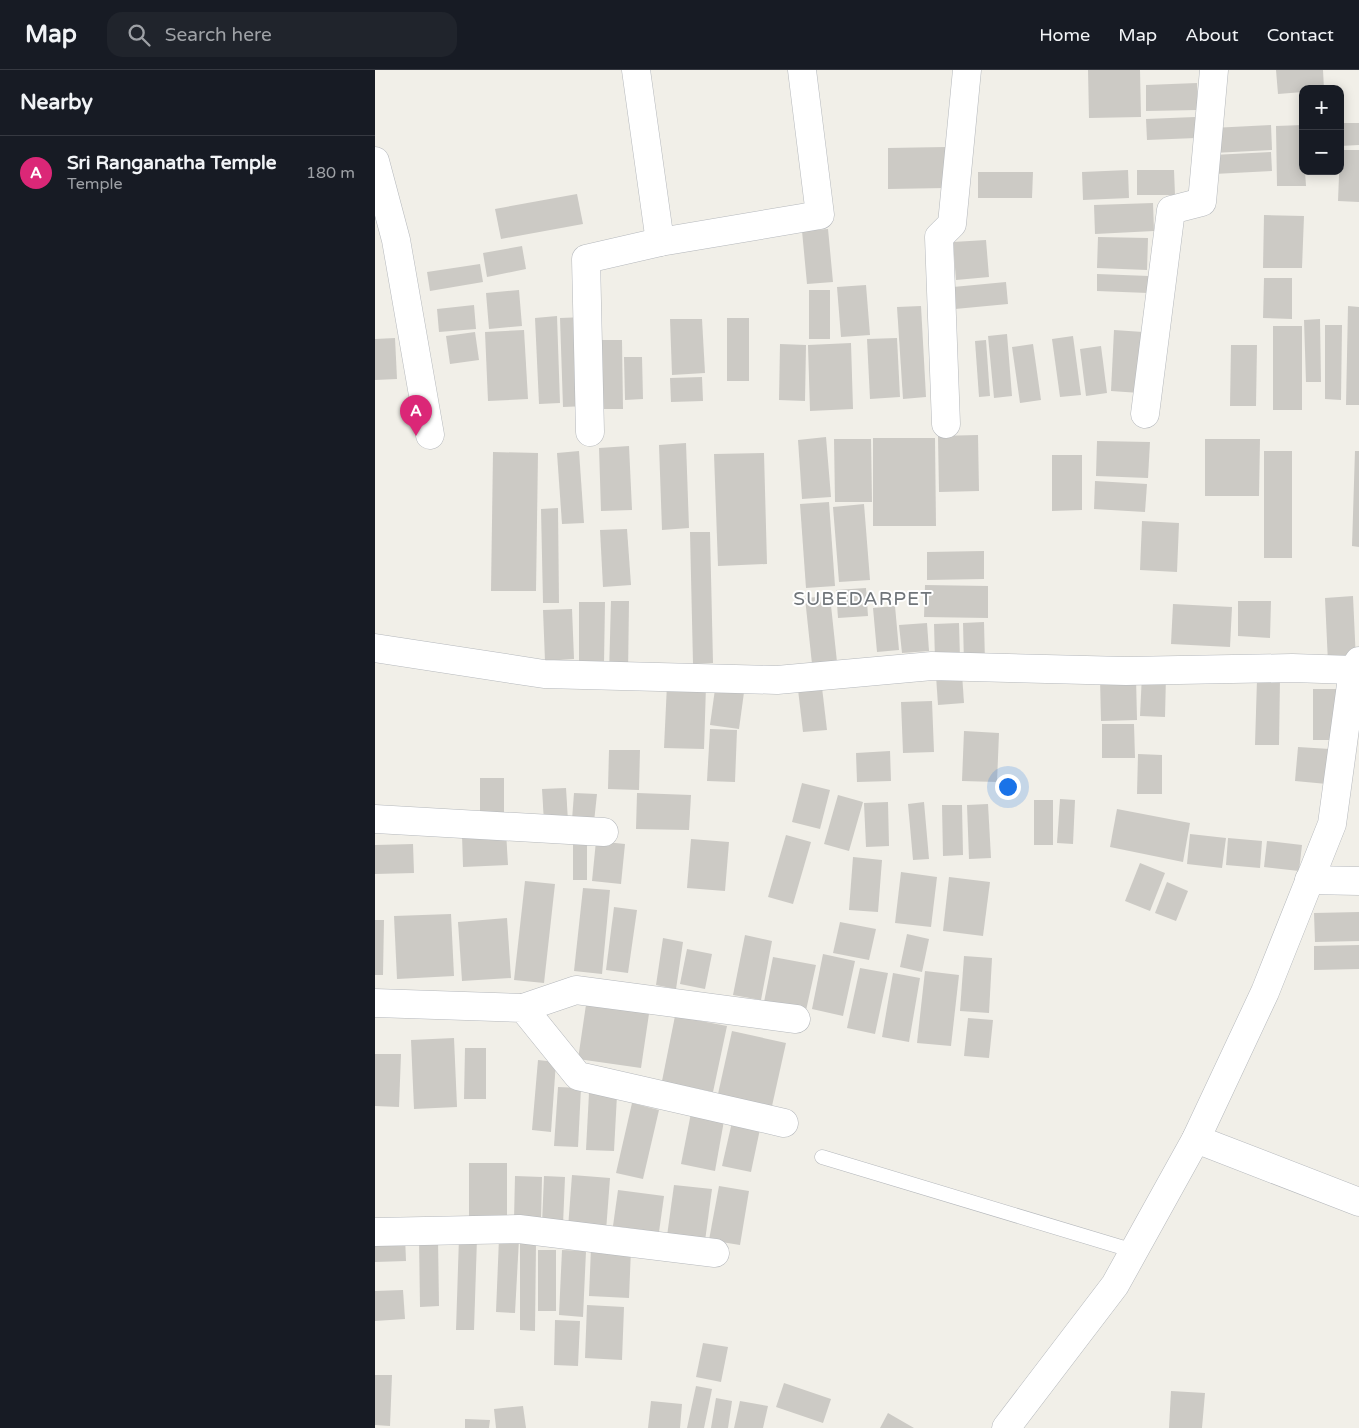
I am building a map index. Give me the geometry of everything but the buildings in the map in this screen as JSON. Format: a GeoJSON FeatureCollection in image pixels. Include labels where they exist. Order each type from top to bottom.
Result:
{"type":"FeatureCollection","features":[{"type":"Feature","properties":{"kind":"street"},"geometry":{"type":"LineString","coordinates":[[636,70],[660,242]]}},
{"type":"Feature","properties":{"kind":"street"},"geometry":{"type":"LineString","coordinates":[[590,432],[586,259],[660,242],[820,215],[802,70]]}},
{"type":"Feature","properties":{"kind":"street"},"geometry":{"type":"LineString","coordinates":[[946,424],[939,237],[952,224],[967,70]]}},
{"type":"Feature","properties":{"kind":"street"},"geometry":{"type":"LineString","coordinates":[[1145,414],[1171,210],[1202,202],[1214,70]]}},
{"type":"Feature","properties":{"kind":"street"},"geometry":{"type":"LineString","coordinates":[[375,161],[396,240],[430,435]]}},
{"type":"Feature","properties":{"kind":"street"},"geometry":{"type":"LineString","coordinates":[[375,648],[544,674],[758,680],[777,680],[932,666],[1126,670],[1356,666],[1332,824],[1265,992],[1197,1139],[1115,1284],[1006,1428]]}},
{"type":"Feature","properties":{"kind":"street"},"geometry":{"type":"LineString","coordinates":[[375,820],[604,832]]}},
{"type":"Feature","properties":{"kind":"street"},"geometry":{"type":"LineString","coordinates":[[1309,880],[1359,881]]}},
{"type":"Feature","properties":{"kind":"street"},"geometry":{"type":"LineString","coordinates":[[375,1003],[523,1008],[575,990],[796,1019]]}},
{"type":"Feature","properties":{"kind":"street"},"geometry":{"type":"LineString","coordinates":[[523,1008],[578,1076],[784,1123]]}},
{"type":"Feature","properties":{"kind":"street"},"geometry":{"type":"LineString","coordinates":[[1197,1139],[1359,1202]]}},
{"type":"Feature","properties":{"kind":"street"},"geometry":{"type":"LineString","coordinates":[[375,1232],[519,1229],[715,1253]]}},
{"type":"Feature","properties":{"kind":"lane"},"geometry":{"type":"LineString","coordinates":[[822,1157],[1134,1251]]}},
{"type":"Feature","properties":{"kind":"place","name":"Sri Ranganatha Temple"},"geometry":{"type":"Point","coordinates":[416,436]}},
{"type":"Feature","properties":{"kind":"district","name":"SUBEDARPET"},"geometry":{"type":"Point","coordinates":[863,599]}}]}
